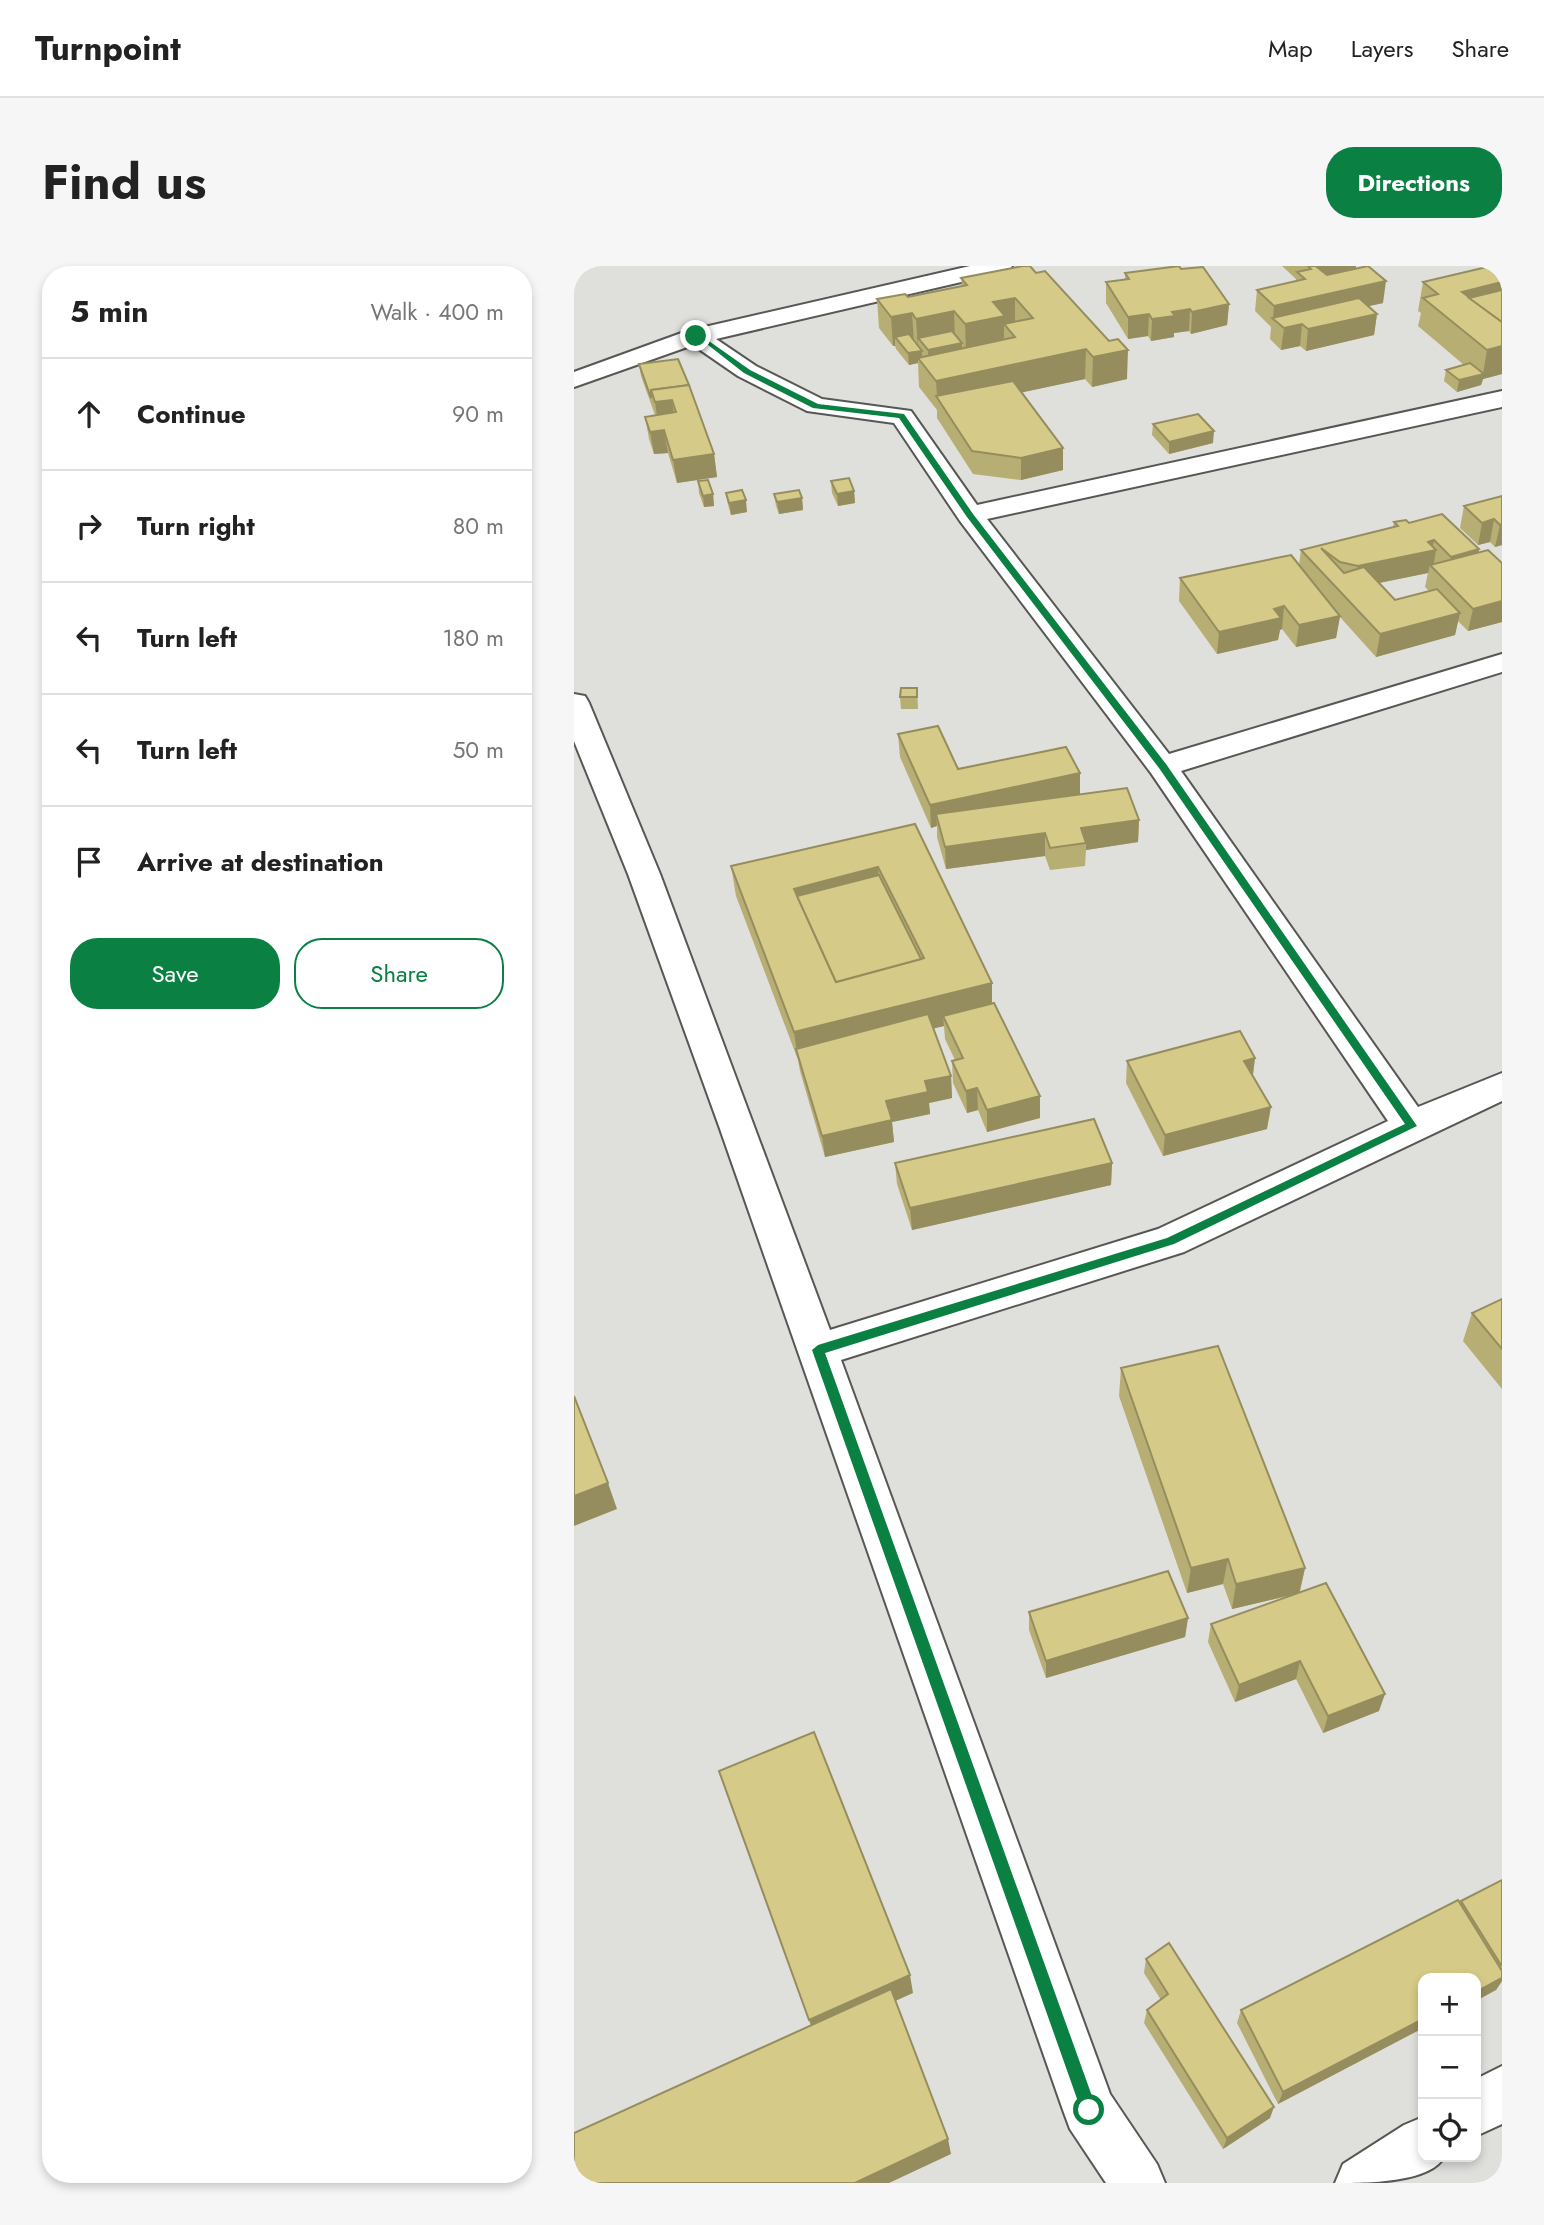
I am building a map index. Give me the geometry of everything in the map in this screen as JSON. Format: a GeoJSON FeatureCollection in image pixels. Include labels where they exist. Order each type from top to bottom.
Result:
{"type":"FeatureCollection","features":[{"type":"Feature","properties":{"kind":"street"},"geometry":{"type":"LineString","coordinates":[[574,380],[696,336],[1000,266]]}},
{"type":"Feature","properties":{"kind":"street"},"geometry":{"type":"LineString","coordinates":[[696,336],[747,371],[816,406],[902,416],[970,515],[1163,766],[1412,1126]]}},
{"type":"Feature","properties":{"kind":"street"},"geometry":{"type":"LineString","coordinates":[[970,515],[1502,399]]}},
{"type":"Feature","properties":{"kind":"street"},"geometry":{"type":"LineString","coordinates":[[1163,766],[1502,663]]}},
{"type":"Feature","properties":{"kind":"street"},"geometry":{"type":"LineString","coordinates":[[575,710],[644,874],[818,1350],[1089,2110],[1138,2183]]}},
{"type":"Feature","properties":{"kind":"street"},"geometry":{"type":"LineString","coordinates":[[818,1350],[1170,1241],[1502,1086]]}},
{"type":"Feature","properties":{"kind":"street"},"geometry":{"type":"LineString","coordinates":[[1481,2107],[1502,2092]]}},
{"type":"Feature","properties":{"kind":"street"},"geometry":{"type":"LineString","coordinates":[[1362,2183],[1418,2147]]}},
{"type":"Feature","properties":{"kind":"building"},"geometry":{"type":"Polygon","coordinates":[[[1030,266],[1036,273],[1045,271],[1109,341],[1118,339],[1128,350],[1093,357],[1086,349],[936,381],[918,358],[1015,337],[1004,324],[1033,318],[1015,298],[993,302],[1005,316],[965,324],[954,311],[916,319],[912,313],[891,317],[877,299],[905,294],[908,297],[967,285],[961,278],[1030,266]]]}},
{"type":"Feature","properties":{"kind":"building"},"geometry":{"type":"Polygon","coordinates":[[[1179,266],[1181,269],[1203,267],[1229,304],[1192,312],[1190,309],[1172,312],[1175,316],[1152,319],[1149,314],[1128,317],[1106,282],[1129,279],[1125,273],[1179,266]]]}},
{"type":"Feature","properties":{"kind":"building"},"geometry":{"type":"Polygon","coordinates":[[[1308,266],[1320,266],[1317,267],[1327,275],[1368,266],[1386,281],[1274,306],[1257,290],[1305,279],[1297,272],[1311,269],[1308,266]]]}},
{"type":"Feature","properties":{"kind":"building"},"geometry":{"type":"Polygon","coordinates":[[[1491,266],[1502,266],[1502,282],[1462,292],[1502,322],[1502,346],[1487,350],[1423,298],[1438,294],[1423,282],[1491,266]]]}},
{"type":"Feature","properties":{"kind":"building"},"geometry":{"type":"Polygon","coordinates":[[[1502,290],[1502,322],[1469,298],[1502,290]]]}},
{"type":"Feature","properties":{"kind":"building"},"geometry":{"type":"Polygon","coordinates":[[[1359,298],[1377,314],[1308,329],[1302,324],[1284,328],[1272,318],[1359,298]]]}},
{"type":"Feature","properties":{"kind":"building"},"geometry":{"type":"Polygon","coordinates":[[[952,331],[962,343],[928,350],[918,338],[952,331]]]}},
{"type":"Feature","properties":{"kind":"building"},"geometry":{"type":"Polygon","coordinates":[[[909,334],[922,351],[908,353],[895,337],[909,334]]]}},
{"type":"Feature","properties":{"kind":"building"},"geometry":{"type":"Polygon","coordinates":[[[678,359],[689,385],[651,390],[651,398],[639,364],[678,359]]]}},
{"type":"Feature","properties":{"kind":"building"},"geometry":{"type":"Polygon","coordinates":[[[1470,363],[1484,374],[1459,380],[1446,370],[1470,363]]]}},
{"type":"Feature","properties":{"kind":"building"},"geometry":{"type":"Polygon","coordinates":[[[1013,381],[1063,448],[1021,458],[972,451],[936,396],[1013,381]]]}},
{"type":"Feature","properties":{"kind":"building"},"geometry":{"type":"Polygon","coordinates":[[[689,385],[714,454],[673,460],[664,430],[650,432],[645,417],[676,412],[672,400],[655,402],[651,390],[689,385]]]}},
{"type":"Feature","properties":{"kind":"building"},"geometry":{"type":"Polygon","coordinates":[[[1198,414],[1214,431],[1169,442],[1153,424],[1198,414]]]}},
{"type":"Feature","properties":{"kind":"building"},"geometry":{"type":"Polygon","coordinates":[[[849,478],[854,491],[837,494],[831,481],[849,478]]]}},
{"type":"Feature","properties":{"kind":"building"},"geometry":{"type":"Polygon","coordinates":[[[708,480],[713,494],[703,496],[698,481],[708,480]]]}},
{"type":"Feature","properties":{"kind":"building"},"geometry":{"type":"Polygon","coordinates":[[[742,490],[746,500],[729,503],[726,493],[742,490]]]}},
{"type":"Feature","properties":{"kind":"building"},"geometry":{"type":"Polygon","coordinates":[[[799,490],[802,498],[777,502],[774,494],[799,490]]]}},
{"type":"Feature","properties":{"kind":"building"},"geometry":{"type":"Polygon","coordinates":[[[1502,496],[1500,525],[1494,519],[1482,523],[1464,506],[1502,496]]]}},
{"type":"Feature","properties":{"kind":"building"},"geometry":{"type":"Polygon","coordinates":[[[1442,514],[1479,549],[1451,557],[1434,540],[1428,542],[1436,550],[1358,566],[1340,562],[1321,548],[1344,573],[1364,567],[1395,600],[1437,589],[1460,613],[1380,634],[1301,550],[1398,526],[1394,522],[1406,520],[1409,523],[1442,514]]]}},
{"type":"Feature","properties":{"kind":"building"},"geometry":{"type":"Polygon","coordinates":[[[1488,550],[1502,563],[1502,601],[1473,609],[1430,565],[1488,550]]]}},
{"type":"Feature","properties":{"kind":"building"},"geometry":{"type":"Polygon","coordinates":[[[1291,555],[1340,616],[1299,625],[1284,606],[1274,609],[1281,618],[1219,632],[1180,578],[1291,555]]]}},
{"type":"Feature","properties":{"kind":"building"},"geometry":{"type":"Polygon","coordinates":[[[901,688],[917,688],[917,697],[900,697],[901,688]]]}},
{"type":"Feature","properties":{"kind":"building"},"geometry":{"type":"Polygon","coordinates":[[[938,726],[958,769],[1066,747],[1080,773],[930,805],[898,734],[938,726]]]}},
{"type":"Feature","properties":{"kind":"building"},"geometry":{"type":"Polygon","coordinates":[[[1127,788],[1139,820],[1081,828],[1086,843],[1050,848],[1045,833],[945,847],[936,814],[1127,788]]]}},
{"type":"Feature","properties":{"kind":"building"},"geometry":{"type":"Polygon","coordinates":[[[915,824],[992,983],[794,1032],[731,866],[915,824]],[[878,867],[794,889],[836,982],[924,958],[878,867]]]}},
{"type":"Feature","properties":{"kind":"building"},"geometry":{"type":"Polygon","coordinates":[[[879,875],[921,959],[836,982],[797,896],[879,875]]]}},
{"type":"Feature","properties":{"kind":"building"},"geometry":{"type":"Polygon","coordinates":[[[994,1003],[1040,1096],[987,1110],[977,1088],[966,1091],[952,1061],[963,1058],[943,1016],[994,1003]]]}},
{"type":"Feature","properties":{"kind":"building"},"geometry":{"type":"Polygon","coordinates":[[[928,1014],[951,1076],[925,1081],[928,1092],[886,1101],[892,1120],[822,1136],[796,1049],[928,1014]]]}},
{"type":"Feature","properties":{"kind":"building"},"geometry":{"type":"Polygon","coordinates":[[[1240,1031],[1255,1058],[1244,1061],[1271,1107],[1165,1135],[1127,1061],[1240,1031]]]}},
{"type":"Feature","properties":{"kind":"building"},"geometry":{"type":"Polygon","coordinates":[[[1094,1119],[1112,1163],[910,1208],[895,1163],[1094,1119]]]}},
{"type":"Feature","properties":{"kind":"building"},"geometry":{"type":"Polygon","coordinates":[[[1502,1299],[1502,1349],[1472,1313],[1502,1299]]]}},
{"type":"Feature","properties":{"kind":"building"},"geometry":{"type":"Polygon","coordinates":[[[1218,1346],[1305,1568],[1236,1584],[1228,1559],[1191,1568],[1121,1368],[1218,1346]]]}},
{"type":"Feature","properties":{"kind":"building"},"geometry":{"type":"Polygon","coordinates":[[[574,1396],[608,1483],[574,1496],[574,1396]]]}},
{"type":"Feature","properties":{"kind":"building"},"geometry":{"type":"Polygon","coordinates":[[[1168,1571],[1188,1618],[1046,1661],[1029,1612],[1168,1571]]]}},
{"type":"Feature","properties":{"kind":"building"},"geometry":{"type":"Polygon","coordinates":[[[1326,1583],[1385,1694],[1328,1716],[1300,1661],[1239,1685],[1211,1624],[1326,1583]]]}},
{"type":"Feature","properties":{"kind":"building"},"geometry":{"type":"Polygon","coordinates":[[[814,1732],[910,1975],[809,2020],[719,1771],[814,1732]]]}},
{"type":"Feature","properties":{"kind":"building"},"geometry":{"type":"Polygon","coordinates":[[[1502,1880],[1502,1964],[1501,1965],[1461,1901],[1502,1880]]]}},
{"type":"Feature","properties":{"kind":"building"},"geometry":{"type":"Polygon","coordinates":[[[1458,1900],[1502,1971],[1502,1978],[1481,1989],[1481,1973],[1418,1973],[1418,2022],[1283,2092],[1241,2010],[1458,1900]]]}},
{"type":"Feature","properties":{"kind":"building"},"geometry":{"type":"Polygon","coordinates":[[[1169,1943],[1274,2107],[1227,2138],[1147,2010],[1168,1994],[1146,1959],[1169,1943]]]}},
{"type":"Feature","properties":{"kind":"building"},"geometry":{"type":"Polygon","coordinates":[[[891,1989],[948,2139],[855,2183],[574,2183],[574,2133],[891,1989]]]}},
{"type":"Feature","properties":{"kind":"route"},"geometry":{"type":"LineString","coordinates":[[696,336],[747,371],[816,406],[902,416],[970,515],[1163,766],[1412,1126],[1170,1241],[818,1350],[1089,2110]]}}]}
